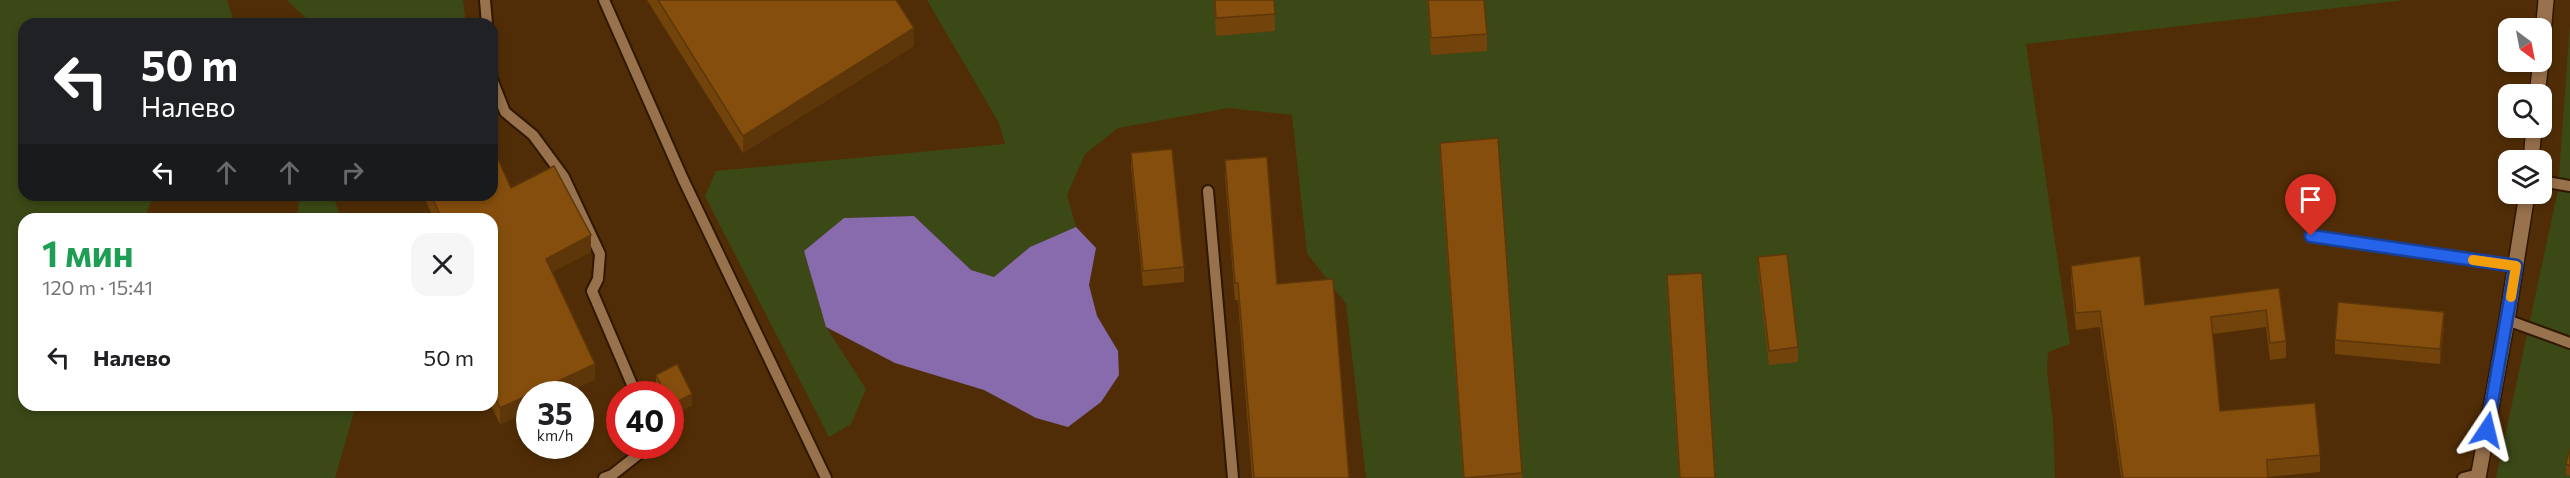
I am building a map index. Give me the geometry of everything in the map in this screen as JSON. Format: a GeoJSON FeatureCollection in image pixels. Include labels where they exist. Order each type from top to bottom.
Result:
{"type":"FeatureCollection","features":[{"type":"Feature","properties":{"kind":"street"},"geometry":{"type":"LineString","coordinates":[[2544,18],[2546,0]]}},
{"type":"Feature","properties":{"kind":"street"},"geometry":{"type":"LineString","coordinates":[[2478,476],[2525,204]]}},
{"type":"Feature","properties":{"kind":"lane"},"geometry":{"type":"LineString","coordinates":[[485,0],[487,18]]}},
{"type":"Feature","properties":{"kind":"lane"},"geometry":{"type":"LineString","coordinates":[[604,0],[683,179],[826,478]]}},
{"type":"Feature","properties":{"kind":"lane"},"geometry":{"type":"LineString","coordinates":[[498,94],[505,112],[533,135],[564,177],[600,254],[598,279],[591,291],[630,381]]}},
{"type":"Feature","properties":{"kind":"lane"},"geometry":{"type":"LineString","coordinates":[[2552,183],[2570,186]]}},
{"type":"Feature","properties":{"kind":"lane"},"geometry":{"type":"LineString","coordinates":[[1208,190],[1233,478]]}},
{"type":"Feature","properties":{"kind":"lane"},"geometry":{"type":"LineString","coordinates":[[2311,236],[2516,266]]}},
{"type":"Feature","properties":{"kind":"lane"},"geometry":{"type":"LineString","coordinates":[[2507,320],[2570,343]]}},
{"type":"Feature","properties":{"kind":"lane"},"geometry":{"type":"LineString","coordinates":[[604,478],[612,475],[632,459]]}},
{"type":"Feature","properties":{"kind":"lane"},"geometry":{"type":"LineString","coordinates":[[2463,478],[2478,476]]}},
{"type":"Feature","properties":{"kind":"green space"},"geometry":{"type":"Polygon","coordinates":[[[0,0],[227,0],[233,18],[18,18],[18,201],[152,201],[146,213],[18,213],[18,411],[354,411],[335,478],[0,478],[0,0]]]}},
{"type":"Feature","properties":{"kind":"green space"},"geometry":{"type":"Polygon","coordinates":[[[287,0],[463,0],[465,18],[306,18],[287,0]]]}},
{"type":"Feature","properties":{"kind":"green space"},"geometry":{"type":"Polygon","coordinates":[[[927,0],[2405,0],[2026,44],[2070,344],[2048,352],[2047,371],[2053,422],[2055,478],[1366,478],[1346,304],[1307,253],[1292,115],[1229,108],[1118,128],[1085,154],[1067,195],[1076,227],[1030,247],[994,277],[971,270],[914,216],[844,218],[804,252],[826,327],[866,389],[851,424],[829,437],[705,196],[716,171],[1005,144],[999,123],[927,0]]]}},
{"type":"Feature","properties":{"kind":"green space"},"geometry":{"type":"Polygon","coordinates":[[[2570,23],[2570,478],[2496,478],[2558,190],[2570,23]]]}},
{"type":"Feature","properties":{"kind":"green space"},"geometry":{"type":"Polygon","coordinates":[[[299,201],[335,201],[339,213],[298,213],[299,201]]]}},
{"type":"Feature","properties":{"kind":"shaded area"},"geometry":{"type":"Polygon","coordinates":[[[914,216],[971,270],[994,277],[1030,247],[1076,227],[1096,248],[1089,285],[1097,316],[1118,351],[1119,375],[1101,402],[1068,427],[1036,418],[984,390],[895,363],[826,327],[804,251],[844,218],[914,216]]]}},
{"type":"Feature","properties":{"kind":"building"},"geometry":{"type":"Polygon","coordinates":[[[658,0],[896,0],[914,28],[743,136],[658,0]]]}},
{"type":"Feature","properties":{"kind":"building"},"geometry":{"type":"Polygon","coordinates":[[[1215,0],[1274,0],[1275,14],[1216,18],[1215,0]]]}},
{"type":"Feature","properties":{"kind":"building"},"geometry":{"type":"Polygon","coordinates":[[[1428,0],[1484,0],[1487,34],[1431,38],[1428,0]]]}},
{"type":"Feature","properties":{"kind":"building"},"geometry":{"type":"Polygon","coordinates":[[[1498,138],[1522,473],[1464,478],[1440,143],[1498,138]]]}},
{"type":"Feature","properties":{"kind":"building"},"geometry":{"type":"Polygon","coordinates":[[[1172,149],[1184,267],[1143,271],[1131,153],[1172,149]]]}},
{"type":"Feature","properties":{"kind":"building"},"geometry":{"type":"Polygon","coordinates":[[[1267,157],[1277,284],[1333,279],[1349,478],[1254,478],[1225,160],[1267,157]]]}},
{"type":"Feature","properties":{"kind":"building"},"geometry":{"type":"Polygon","coordinates":[[[498,159],[511,188],[554,166],[591,235],[546,259],[595,364],[558,381],[516,381],[516,401],[500,408],[498,404],[498,213],[439,213],[434,201],[498,201],[498,159]]]}},
{"type":"Feature","properties":{"kind":"building"},"geometry":{"type":"Polygon","coordinates":[[[1787,254],[1798,347],[1769,351],[1758,257],[1787,254]]]}},
{"type":"Feature","properties":{"kind":"building"},"geometry":{"type":"Polygon","coordinates":[[[2140,256],[2145,305],[2279,288],[2286,341],[2270,343],[2266,310],[2211,317],[2220,411],[2315,403],[2320,455],[2267,460],[2268,478],[2123,478],[2100,311],[2076,313],[2071,266],[2140,256]]]}},
{"type":"Feature","properties":{"kind":"building"},"geometry":{"type":"Polygon","coordinates":[[[1702,273],[1715,478],[1680,478],[1667,275],[1702,273]]]}},
{"type":"Feature","properties":{"kind":"building"},"geometry":{"type":"Polygon","coordinates":[[[2338,302],[2444,312],[2440,349],[2335,340],[2338,302]]]}},
{"type":"Feature","properties":{"kind":"building"},"geometry":{"type":"Polygon","coordinates":[[[677,364],[692,394],[684,398],[684,381],[659,381],[656,375],[677,364]]]}},
{"type":"Feature","properties":{"kind":"building"},"geometry":{"type":"Polygon","coordinates":[[[2570,448],[2570,466],[2566,464],[2570,448]]]}},
{"type":"Feature","properties":{"kind":"slow traffic"},"geometry":{"type":"LineString","coordinates":[[2473,260],[2516,266],[2511,297]]}},
{"type":"Feature","properties":{"kind":"route"},"geometry":{"type":"LineString","coordinates":[[2311,236],[2516,266],[2487,430]]}}]}
